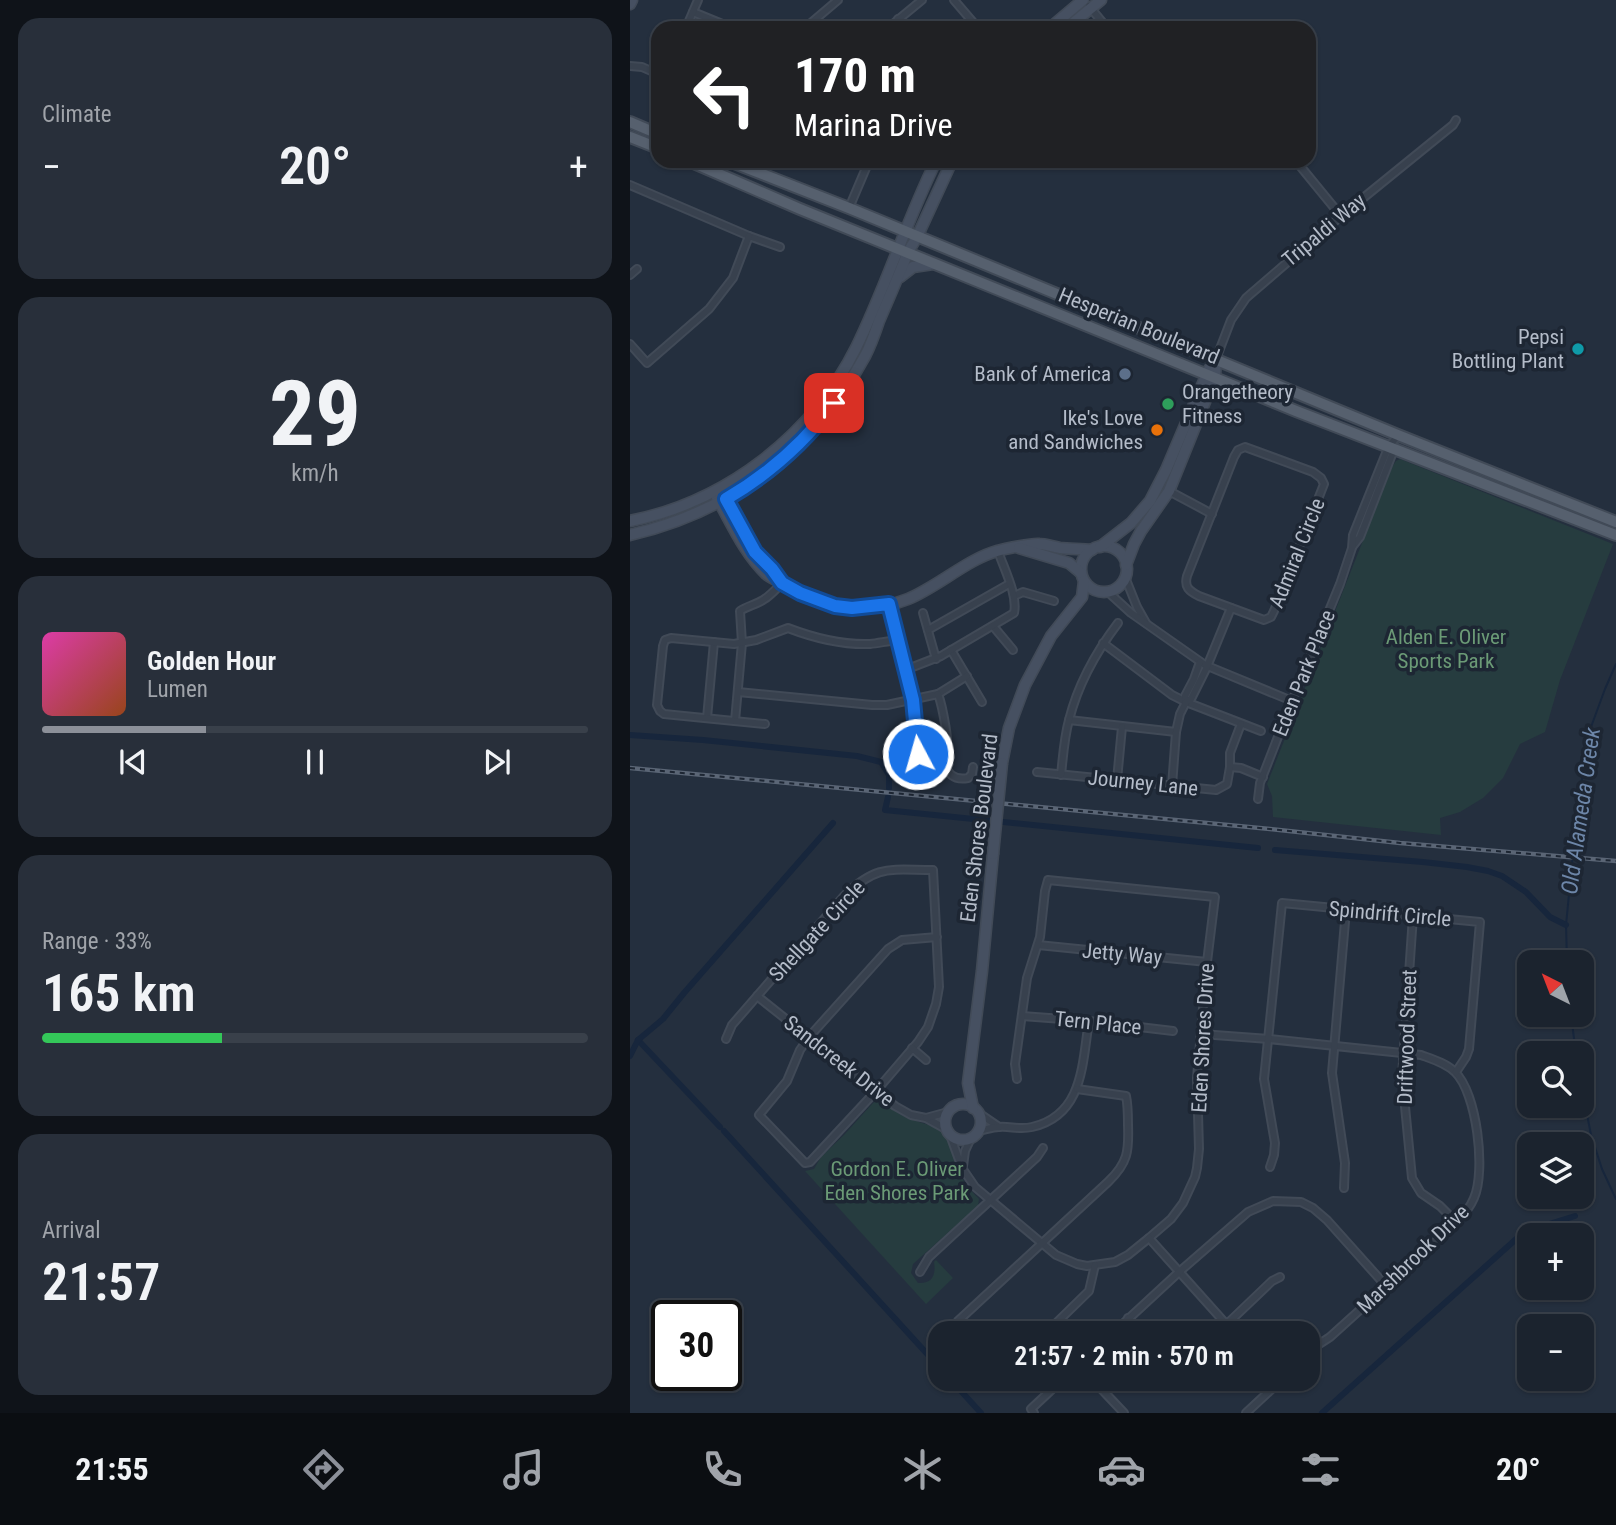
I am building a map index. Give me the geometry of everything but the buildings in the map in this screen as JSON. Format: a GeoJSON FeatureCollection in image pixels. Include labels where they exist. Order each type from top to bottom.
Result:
{"type":"FeatureCollection","features":[{"type":"Feature","properties":{"kind":"main road"},"geometry":{"type":"LineString","coordinates":[[630,122],[651,131]]}},
{"type":"Feature","properties":{"kind":"main road"},"geometry":{"type":"LineString","coordinates":[[630,137],[651,145]]}},
{"type":"Feature","properties":{"kind":"main road","name":"Hesperian Boulevard"},"geometry":{"type":"LineString","coordinates":[[705,168],[1391,449],[1616,535]]}},
{"type":"Feature","properties":{"kind":"main road","name":"Hesperian Boulevard"},"geometry":{"type":"LineString","coordinates":[[747,168],[1616,522]]}},
{"type":"Feature","properties":{"kind":"main road"},"geometry":{"type":"LineString","coordinates":[[1465,477],[1478,478],[1487,470]]}},
{"type":"Feature","properties":{"kind":"street"},"geometry":{"type":"LineString","coordinates":[[689,21],[698,0]]}},
{"type":"Feature","properties":{"kind":"street"},"geometry":{"type":"LineString","coordinates":[[813,21],[838,0]]}},
{"type":"Feature","properties":{"kind":"street"},"geometry":{"type":"LineString","coordinates":[[898,19],[922,0]]}},
{"type":"Feature","properties":{"kind":"street"},"geometry":{"type":"LineString","coordinates":[[954,0],[972,21]]}},
{"type":"Feature","properties":{"kind":"street"},"geometry":{"type":"LineString","coordinates":[[1058,21],[1083,0],[1101,21]]}},
{"type":"Feature","properties":{"kind":"street"},"geometry":{"type":"LineString","coordinates":[[1075,21],[1101,0]]}},
{"type":"Feature","properties":{"kind":"street"},"geometry":{"type":"LineString","coordinates":[[693,12],[715,21]]}},
{"type":"Feature","properties":{"kind":"street"},"geometry":{"type":"LineString","coordinates":[[630,66],[651,71]]}},
{"type":"Feature","properties":{"kind":"street","name":"Tripaldi Way"},"geometry":{"type":"LineString","coordinates":[[1216,359],[1231,320],[1246,298],[1456,120]]}},
{"type":"Feature","properties":{"kind":"street"},"geometry":{"type":"LineString","coordinates":[[849,208],[866,168]]}},
{"type":"Feature","properties":{"kind":"street"},"geometry":{"type":"LineString","coordinates":[[630,535],[677,522],[723,501],[778,464],[823,418],[866,354],[897,280],[905,232],[933,168]]}},
{"type":"Feature","properties":{"kind":"street"},"geometry":{"type":"LineString","coordinates":[[630,521],[679,507],[740,477],[770,454],[814,411],[856,349],[903,250],[917,237],[949,168]]}},
{"type":"Feature","properties":{"kind":"street"},"geometry":{"type":"LineString","coordinates":[[1302,168],[1341,216]]}},
{"type":"Feature","properties":{"kind":"street"},"geometry":{"type":"LineString","coordinates":[[630,186],[780,247]]}},
{"type":"Feature","properties":{"kind":"street"},"geometry":{"type":"LineString","coordinates":[[630,344],[647,363],[709,309],[733,278],[749,236]]}},
{"type":"Feature","properties":{"kind":"street"},"geometry":{"type":"LineString","coordinates":[[897,280],[913,267],[938,264]]}},
{"type":"Feature","properties":{"kind":"street"},"geometry":{"type":"LineString","coordinates":[[630,275],[636,269]]}},
{"type":"Feature","properties":{"kind":"street"},"geometry":{"type":"LineString","coordinates":[[1147,625],[1125,577],[1126,565],[1141,531],[1169,491],[1216,359]]}},
{"type":"Feature","properties":{"kind":"street"},"geometry":{"type":"LineString","coordinates":[[1125,577],[1118,587],[1082,597],[1083,560],[1121,532],[1141,513],[1158,486],[1210,375]]}},
{"type":"Feature","properties":{"kind":"street","name":"Eden Park Place"},"geometry":{"type":"LineString","coordinates":[[1258,799],[1263,777],[1352,548],[1353,535],[1398,435]]}},
{"type":"Feature","properties":{"kind":"street","name":"Admiral Circle"},"geometry":{"type":"LineString","coordinates":[[1243,447],[1313,472],[1323,481],[1323,488],[1271,617],[1262,620],[1231,608],[1191,592],[1186,584],[1234,457],[1243,447]]}},
{"type":"Feature","properties":{"kind":"street"},"geometry":{"type":"LineString","coordinates":[[1158,486],[1212,514]]}},
{"type":"Feature","properties":{"kind":"street"},"geometry":{"type":"LineString","coordinates":[[716,490],[750,556],[768,576],[809,597],[835,606],[862,607],[908,599],[983,556],[1037,544],[1062,548],[1108,547],[1124,558],[1126,565]]}},
{"type":"Feature","properties":{"kind":"street"},"geometry":{"type":"LineString","coordinates":[[1018,548],[1069,563],[1092,589],[1104,592],[1204,664],[1292,701]]}},
{"type":"Feature","properties":{"kind":"street"},"geometry":{"type":"LineString","coordinates":[[905,670],[936,659],[1014,613],[1014,596],[998,551]]}},
{"type":"Feature","properties":{"kind":"street"},"geometry":{"type":"LineString","coordinates":[[735,721],[743,643],[739,617],[741,610],[762,601],[782,583]]}},
{"type":"Feature","properties":{"kind":"street"},"geometry":{"type":"LineString","coordinates":[[928,630],[1009,584]]}},
{"type":"Feature","properties":{"kind":"street"},"geometry":{"type":"LineString","coordinates":[[1014,596],[1023,592],[1054,601]]}},
{"type":"Feature","properties":{"kind":"street","name":"Eden Shores Boulevard"},"geometry":{"type":"LineString","coordinates":[[952,1109],[968,1083],[1002,763],[1011,721],[1024,685],[1051,636],[1082,597]]}},
{"type":"Feature","properties":{"kind":"street"},"geometry":{"type":"LineString","coordinates":[[889,604],[913,700],[918,754],[925,761],[942,761],[947,756],[943,709],[938,694]]}},
{"type":"Feature","properties":{"kind":"street"},"geometry":{"type":"LineString","coordinates":[[1172,786],[1176,732],[1186,702],[1185,696],[1231,608]]}},
{"type":"Feature","properties":{"kind":"street"},"geometry":{"type":"LineString","coordinates":[[923,613],[936,659]]}},
{"type":"Feature","properties":{"kind":"street"},"geometry":{"type":"LineString","coordinates":[[1061,775],[1069,720],[1091,662],[1118,623]]}},
{"type":"Feature","properties":{"kind":"street"},"geometry":{"type":"LineString","coordinates":[[993,626],[1013,650]]}},
{"type":"Feature","properties":{"kind":"street"},"geometry":{"type":"LineString","coordinates":[[765,724],[664,714],[660,711],[657,705],[663,646],[666,640],[671,638],[743,643],[788,628],[808,636],[849,643],[871,644],[898,640]]}},
{"type":"Feature","properties":{"kind":"street"},"geometry":{"type":"LineString","coordinates":[[707,718],[714,642]]}},
{"type":"Feature","properties":{"kind":"street"},"geometry":{"type":"LineString","coordinates":[[1103,643],[1172,695],[1261,732]]}},
{"type":"Feature","properties":{"kind":"street"},"geometry":{"type":"LineString","coordinates":[[951,650],[982,702]]}},
{"type":"Feature","properties":{"kind":"street"},"geometry":{"type":"LineString","coordinates":[[738,692],[887,705],[938,694],[967,676]]}},
{"type":"Feature","properties":{"kind":"street"},"geometry":{"type":"LineString","coordinates":[[1069,720],[1176,732]]}},
{"type":"Feature","properties":{"kind":"street","name":"Journey Lane"},"geometry":{"type":"LineString","coordinates":[[1037,772],[1216,790],[1227,784],[1230,753],[1241,724]]}},
{"type":"Feature","properties":{"kind":"street"},"geometry":{"type":"LineString","coordinates":[[1117,780],[1122,727]]}},
{"type":"Feature","properties":{"kind":"street"},"geometry":{"type":"LineString","coordinates":[[942,761],[954,778],[968,778],[973,767]]}},
{"type":"Feature","properties":{"kind":"street"},"geometry":{"type":"LineString","coordinates":[[1230,767],[1241,768],[1263,777]]}},
{"type":"Feature","properties":{"kind":"street","name":"Shellgate Circle"},"geometry":{"type":"LineString","coordinates":[[757,996],[844,896],[867,877],[884,870],[933,870],[939,987],[928,1027],[876,1091],[816,1157],[805,1163],[759,1115],[787,1081],[800,1050],[809,1037]]}},
{"type":"Feature","properties":{"kind":"street","name":"Eden Shores Drive"},"geometry":{"type":"LineString","coordinates":[[948,1132],[962,1168],[975,1187],[1061,1258],[1077,1264],[1095,1265],[1121,1260],[1149,1238],[1183,1203],[1195,1177],[1199,1158],[1197,1078],[1215,897],[1048,880],[1038,945],[1027,978],[1015,1064],[1017,1079]]}},
{"type":"Feature","properties":{"kind":"street","name":"Spindrift Circle"},"geometry":{"type":"LineString","coordinates":[[1269,1039],[1282,903],[1480,922],[1469,1049],[1456,1072]]}},
{"type":"Feature","properties":{"kind":"street"},"geometry":{"type":"LineString","coordinates":[[1344,1188],[1345,1163],[1332,1073],[1346,910]]}},
{"type":"Feature","properties":{"kind":"street","name":"Driftwood Street"},"geometry":{"type":"LineString","coordinates":[[1413,916],[1402,1076],[1412,1178],[1421,1193],[1440,1206],[1457,1223]]}},
{"type":"Feature","properties":{"kind":"street"},"geometry":{"type":"LineString","coordinates":[[809,1037],[888,949],[902,940],[937,937]]}},
{"type":"Feature","properties":{"kind":"street","name":"Jetty Way"},"geometry":{"type":"LineString","coordinates":[[1038,945],[1207,962]]}},
{"type":"Feature","properties":{"kind":"street"},"geometry":{"type":"LineString","coordinates":[[726,1039],[732,1025],[757,996]]}},
{"type":"Feature","properties":{"kind":"street","name":"Sandcreek Drive"},"geometry":{"type":"LineString","coordinates":[[757,996],[901,1110],[926,1118],[948,1132]]}},
{"type":"Feature","properties":{"kind":"street","name":"Tern Place"},"geometry":{"type":"LineString","coordinates":[[1022,1016],[1173,1031]]}},
{"type":"Feature","properties":{"kind":"street"},"geometry":{"type":"LineString","coordinates":[[952,1109],[946,1117],[948,1132],[960,1140],[999,1127],[1032,1127],[1060,1112],[1077,1089],[1089,1021]]}},
{"type":"Feature","properties":{"kind":"street"},"geometry":{"type":"LineString","coordinates":[[1201,1034],[1421,1055],[1456,1072]]}},
{"type":"Feature","properties":{"kind":"street"},"geometry":{"type":"LineString","coordinates":[[1269,1039],[1264,1079],[1275,1143],[1270,1167]]}},
{"type":"Feature","properties":{"kind":"street"},"geometry":{"type":"LineString","coordinates":[[912,1048],[926,1060]]}},
{"type":"Feature","properties":{"kind":"street","name":"Marshbrook Drive"},"geometry":{"type":"LineString","coordinates":[[1320,1344],[1457,1223],[1474,1199],[1480,1168],[1472,1103],[1456,1072]]}},
{"type":"Feature","properties":{"kind":"street","name":"Eden Shores Boulevard"},"geometry":{"type":"LineString","coordinates":[[968,1083],[975,1110]]}},
{"type":"Feature","properties":{"kind":"street"},"geometry":{"type":"LineString","coordinates":[[958,1321],[1114,1176],[1124,1163],[1129,1149],[1126,1096],[1077,1089]]}},
{"type":"Feature","properties":{"kind":"street"},"geometry":{"type":"LineString","coordinates":[[926,1118],[964,1105],[999,1127]]}},
{"type":"Feature","properties":{"kind":"street"},"geometry":{"type":"LineString","coordinates":[[962,1168],[965,1151],[980,1121],[975,1110]]}},
{"type":"Feature","properties":{"kind":"street"},"geometry":{"type":"LineString","coordinates":[[920,1272],[929,1257],[1037,1157],[1043,1148]]}},
{"type":"Feature","properties":{"kind":"street"},"geometry":{"type":"LineString","coordinates":[[1125,1321],[1248,1212],[1273,1201],[1301,1202],[1313,1208],[1387,1286]]}},
{"type":"Feature","properties":{"kind":"street"},"geometry":{"type":"LineString","coordinates":[[1149,1238],[1224,1321]]}},
{"type":"Feature","properties":{"kind":"street"},"geometry":{"type":"LineString","coordinates":[[1058,1321],[1089,1291],[1095,1265]]}},
{"type":"Feature","properties":{"kind":"street"},"geometry":{"type":"LineString","coordinates":[[1230,1321],[1272,1281],[1280,1277]]}},
{"type":"Feature","properties":{"kind":"street"},"geometry":{"type":"LineString","coordinates":[[1128,1318],[1131,1321]]}},
{"type":"Feature","properties":{"kind":"street"},"geometry":{"type":"LineString","coordinates":[[1034,1413],[1031,1409],[1050,1391]]}},
{"type":"Feature","properties":{"kind":"street"},"geometry":{"type":"LineString","coordinates":[[1103,1391],[1124,1413]]}},
{"type":"Feature","properties":{"kind":"street"},"geometry":{"type":"LineString","coordinates":[[1246,1413],[1270,1391]]}},
{"type":"Feature","properties":{"kind":"green space","name":"Alden E. Oliver Sports Park"},"geometry":{"type":"Polygon","coordinates":[[[1400,459],[1613,544],[1560,680],[1545,732],[1520,744],[1503,778],[1483,798],[1460,812],[1440,818],[1441,835],[1273,817],[1272,796],[1267,784],[1392,467],[1400,459]]]}},
{"type":"Feature","properties":{"kind":"green space","name":"Gordon E. Oliver Eden Shores Park"},"geometry":{"type":"Polygon","coordinates":[[[878,1100],[901,1115],[945,1134],[951,1143],[961,1176],[979,1199],[978,1206],[913,1264],[911,1273],[918,1283],[930,1280],[936,1260],[953,1278],[926,1304],[805,1171],[814,1169],[821,1157],[878,1100]]]}},
{"type":"Feature","properties":{"kind":"waterway","name":"Old Alameda Creek"},"geometry":{"type":"LineString","coordinates":[[1567,950],[1566,925],[1578,802],[1591,727],[1616,664]]}},
{"type":"Feature","properties":{"kind":"waterway"},"geometry":{"type":"LineString","coordinates":[[630,735],[857,756],[881,762],[889,775],[889,788]]}},
{"type":"Feature","properties":{"kind":"waterway"},"geometry":{"type":"LineString","coordinates":[[888,797],[885,810],[1258,848]]}},
{"type":"Feature","properties":{"kind":"waterway"},"geometry":{"type":"LineString","coordinates":[[630,1056],[638,1040],[663,1019],[833,823]]}},
{"type":"Feature","properties":{"kind":"waterway"},"geometry":{"type":"LineString","coordinates":[[1275,850],[1423,862],[1488,871],[1502,876],[1526,892],[1550,917],[1566,925]]}},
{"type":"Feature","properties":{"kind":"waterway","name":"Old Alameda Creek"},"geometry":{"type":"LineString","coordinates":[[1573,1027],[1574,1041]]}},
{"type":"Feature","properties":{"kind":"waterway"},"geometry":{"type":"LineString","coordinates":[[638,1040],[720,1127]]}},
{"type":"Feature","properties":{"kind":"waterway","name":"Old Alameda Creek"},"geometry":{"type":"LineString","coordinates":[[1588,1118],[1602,1169],[1616,1199]]}},
{"type":"Feature","properties":{"kind":"waterway"},"geometry":{"type":"LineString","coordinates":[[724,1131],[928,1355]]}},
{"type":"Feature","properties":{"kind":"waterway"},"geometry":{"type":"LineString","coordinates":[[1322,1413],[1524,1232],[1575,1216]]}},
{"type":"Feature","properties":{"kind":"waterway"},"geometry":{"type":"LineString","coordinates":[[961,1391],[981,1413]]}},
{"type":"Feature","properties":{"kind":"railway"},"geometry":{"type":"LineString","coordinates":[[630,768],[1400,843],[1616,861]]}},
{"type":"Feature","properties":{"kind":"place","name":"Pepsi Bottling Plant"},"geometry":{"type":"Point","coordinates":[1578,349]}},
{"type":"Feature","properties":{"kind":"place","name":"Bank of America"},"geometry":{"type":"Point","coordinates":[1125,374]}},
{"type":"Feature","properties":{"kind":"place","name":"Orangetheory Fitness"},"geometry":{"type":"Point","coordinates":[1168,404]}},
{"type":"Feature","properties":{"kind":"place","name":"Ike's Love and Sandwiches"},"geometry":{"type":"Point","coordinates":[1157,430]}},
{"type":"Feature","properties":{"kind":"route"},"geometry":{"type":"LineString","coordinates":[[834,403],[778,464],[726,499],[755,552],[782,583],[835,606],[852,608],[889,604],[913,700],[918,754]]}}]}
